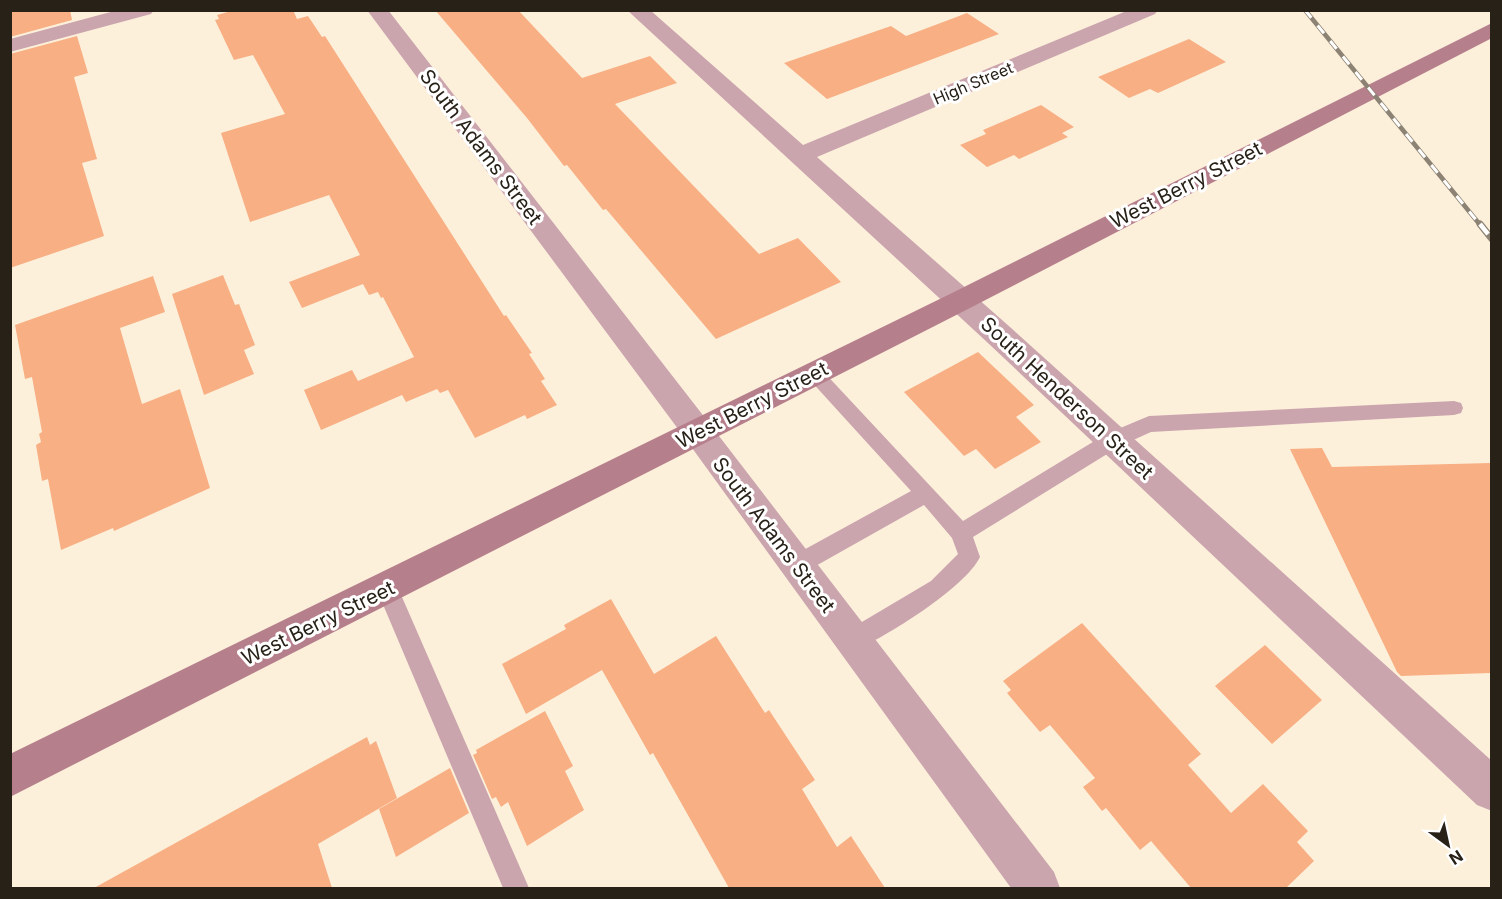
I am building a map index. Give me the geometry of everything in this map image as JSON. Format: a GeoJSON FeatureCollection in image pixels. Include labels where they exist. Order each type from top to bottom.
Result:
{"type":"FeatureCollection","features":[{"type":"Feature","properties":{"kind":"main road","name":"West Berry Street"},"geometry":{"type":"LineString","coordinates":[[10,776],[960,301],[1491,29]]}},
{"type":"Feature","properties":{"kind":"street","name":"South Adams Street"},"geometry":{"type":"LineString","coordinates":[[377,10],[698,432],[1038,888]]}},
{"type":"Feature","properties":{"kind":"street","name":"South Henderson Street"},"geometry":{"type":"LineString","coordinates":[[637,10],[1113,440],[1491,790]]}},
{"type":"Feature","properties":{"kind":"street","name":"High Street"},"geometry":{"type":"LineString","coordinates":[[798,156],[1148,10]]}},
{"type":"Feature","properties":{"kind":"street"},"geometry":{"type":"LineString","coordinates":[[10,46],[139,11]]}},
{"type":"Feature","properties":{"kind":"lane"},"geometry":{"type":"LineString","coordinates":[[815,374],[962,533],[969,556],[939,588],[853,640]]}},
{"type":"Feature","properties":{"kind":"lane"},"geometry":{"type":"LineString","coordinates":[[962,533],[1113,440],[1149,424],[1454,408]]}},
{"type":"Feature","properties":{"kind":"lane"},"geometry":{"type":"LineString","coordinates":[[797,565],[926,493]]}},
{"type":"Feature","properties":{"kind":"lane"},"geometry":{"type":"LineString","coordinates":[[387,588],[516,888]]}},
{"type":"Feature","properties":{"kind":"building"},"geometry":{"type":"Polygon","coordinates":[[[10,10],[70,10],[72,20],[10,37],[10,10]]]}},
{"type":"Feature","properties":{"kind":"building"},"geometry":{"type":"Polygon","coordinates":[[[235,10],[293,10],[297,19],[308,16],[322,37],[325,36],[504,316],[506,315],[532,353],[529,354],[545,379],[541,381],[557,405],[527,419],[525,415],[475,438],[448,390],[440,393],[437,389],[406,402],[402,395],[321,430],[304,390],[352,370],[358,381],[414,357],[383,297],[381,298],[378,292],[369,295],[363,284],[302,308],[289,282],[360,255],[329,195],[250,222],[221,133],[285,114],[253,55],[234,60],[215,20],[219,19],[217,15],[235,10]]]}},
{"type":"Feature","properties":{"kind":"building"},"geometry":{"type":"Polygon","coordinates":[[[435,10],[518,10],[582,78],[650,56],[677,83],[615,104],[759,254],[798,238],[841,282],[716,339],[606,209],[603,210],[567,165],[564,166],[527,118],[435,10]]]}},
{"type":"Feature","properties":{"kind":"building"},"geometry":{"type":"Polygon","coordinates":[[[967,13],[999,34],[827,99],[784,63],[891,26],[906,36],[967,13]]]}},
{"type":"Feature","properties":{"kind":"building"},"geometry":{"type":"Polygon","coordinates":[[[77,36],[88,73],[74,77],[97,159],[82,163],[104,236],[10,268],[10,54],[77,36]]]}},
{"type":"Feature","properties":{"kind":"building"},"geometry":{"type":"Polygon","coordinates":[[[1189,39],[1226,62],[1158,93],[1150,89],[1129,98],[1098,77],[1189,39]]]}},
{"type":"Feature","properties":{"kind":"building"},"geometry":{"type":"Polygon","coordinates":[[[1041,105],[1074,127],[1062,133],[1068,137],[1019,159],[1014,155],[987,167],[960,145],[986,134],[983,130],[1041,105]]]}},
{"type":"Feature","properties":{"kind":"building"},"geometry":{"type":"Polygon","coordinates":[[[223,275],[235,305],[239,304],[255,345],[244,350],[254,374],[204,395],[172,294],[223,275]]]}},
{"type":"Feature","properties":{"kind":"building"},"geometry":{"type":"Polygon","coordinates":[[[153,276],[165,312],[120,328],[142,404],[180,389],[210,488],[114,531],[113,528],[61,550],[48,479],[42,481],[36,445],[41,442],[39,434],[42,432],[32,377],[25,379],[15,325],[153,276]]]}},
{"type":"Feature","properties":{"kind":"building"},"geometry":{"type":"Polygon","coordinates":[[[978,352],[1034,405],[1016,417],[1041,442],[995,469],[976,449],[964,456],[904,392],[978,352]]]}},
{"type":"Feature","properties":{"kind":"building"},"geometry":{"type":"Polygon","coordinates":[[[1322,448],[1332,467],[1491,463],[1491,673],[1401,676],[1397,672],[1290,449],[1322,448]]]}},
{"type":"Feature","properties":{"kind":"building"},"geometry":{"type":"Polygon","coordinates":[[[611,599],[654,674],[716,636],[765,713],[769,710],[815,780],[802,789],[837,847],[851,836],[885,888],[729,888],[653,753],[650,755],[602,670],[526,714],[502,664],[566,629],[564,625],[611,599]]]}},
{"type":"Feature","properties":{"kind":"building"},"geometry":{"type":"Polygon","coordinates":[[[1082,623],[1201,754],[1188,765],[1231,813],[1263,784],[1308,831],[1297,842],[1314,861],[1286,888],[1191,888],[1151,841],[1140,850],[1106,808],[1102,811],[1083,787],[1095,778],[1050,725],[1040,732],[1007,693],[1011,690],[1003,681],[1082,623]]]}},
{"type":"Feature","properties":{"kind":"building"},"geometry":{"type":"Polygon","coordinates":[[[1265,645],[1322,700],[1272,744],[1215,686],[1265,645]]]}},
{"type":"Feature","properties":{"kind":"building"},"geometry":{"type":"Polygon","coordinates":[[[545,711],[573,766],[565,771],[584,810],[527,846],[508,802],[501,807],[496,797],[492,799],[473,755],[477,753],[476,750],[545,711]]]}},
{"type":"Feature","properties":{"kind":"building"},"geometry":{"type":"Polygon","coordinates":[[[367,737],[370,745],[376,741],[397,798],[318,844],[332,888],[94,888],[367,737]]]}},
{"type":"Feature","properties":{"kind":"building"},"geometry":{"type":"Polygon","coordinates":[[[450,768],[469,813],[396,857],[379,809],[450,768]]]}},
{"type":"Feature","properties":{"kind":"railway"},"geometry":{"type":"LineString","coordinates":[[1305,10],[1481,226]]}},
{"type":"Feature","properties":{"kind":"railway"},"geometry":{"type":"LineString","coordinates":[[1480,224],[1492,239]]}}]}
